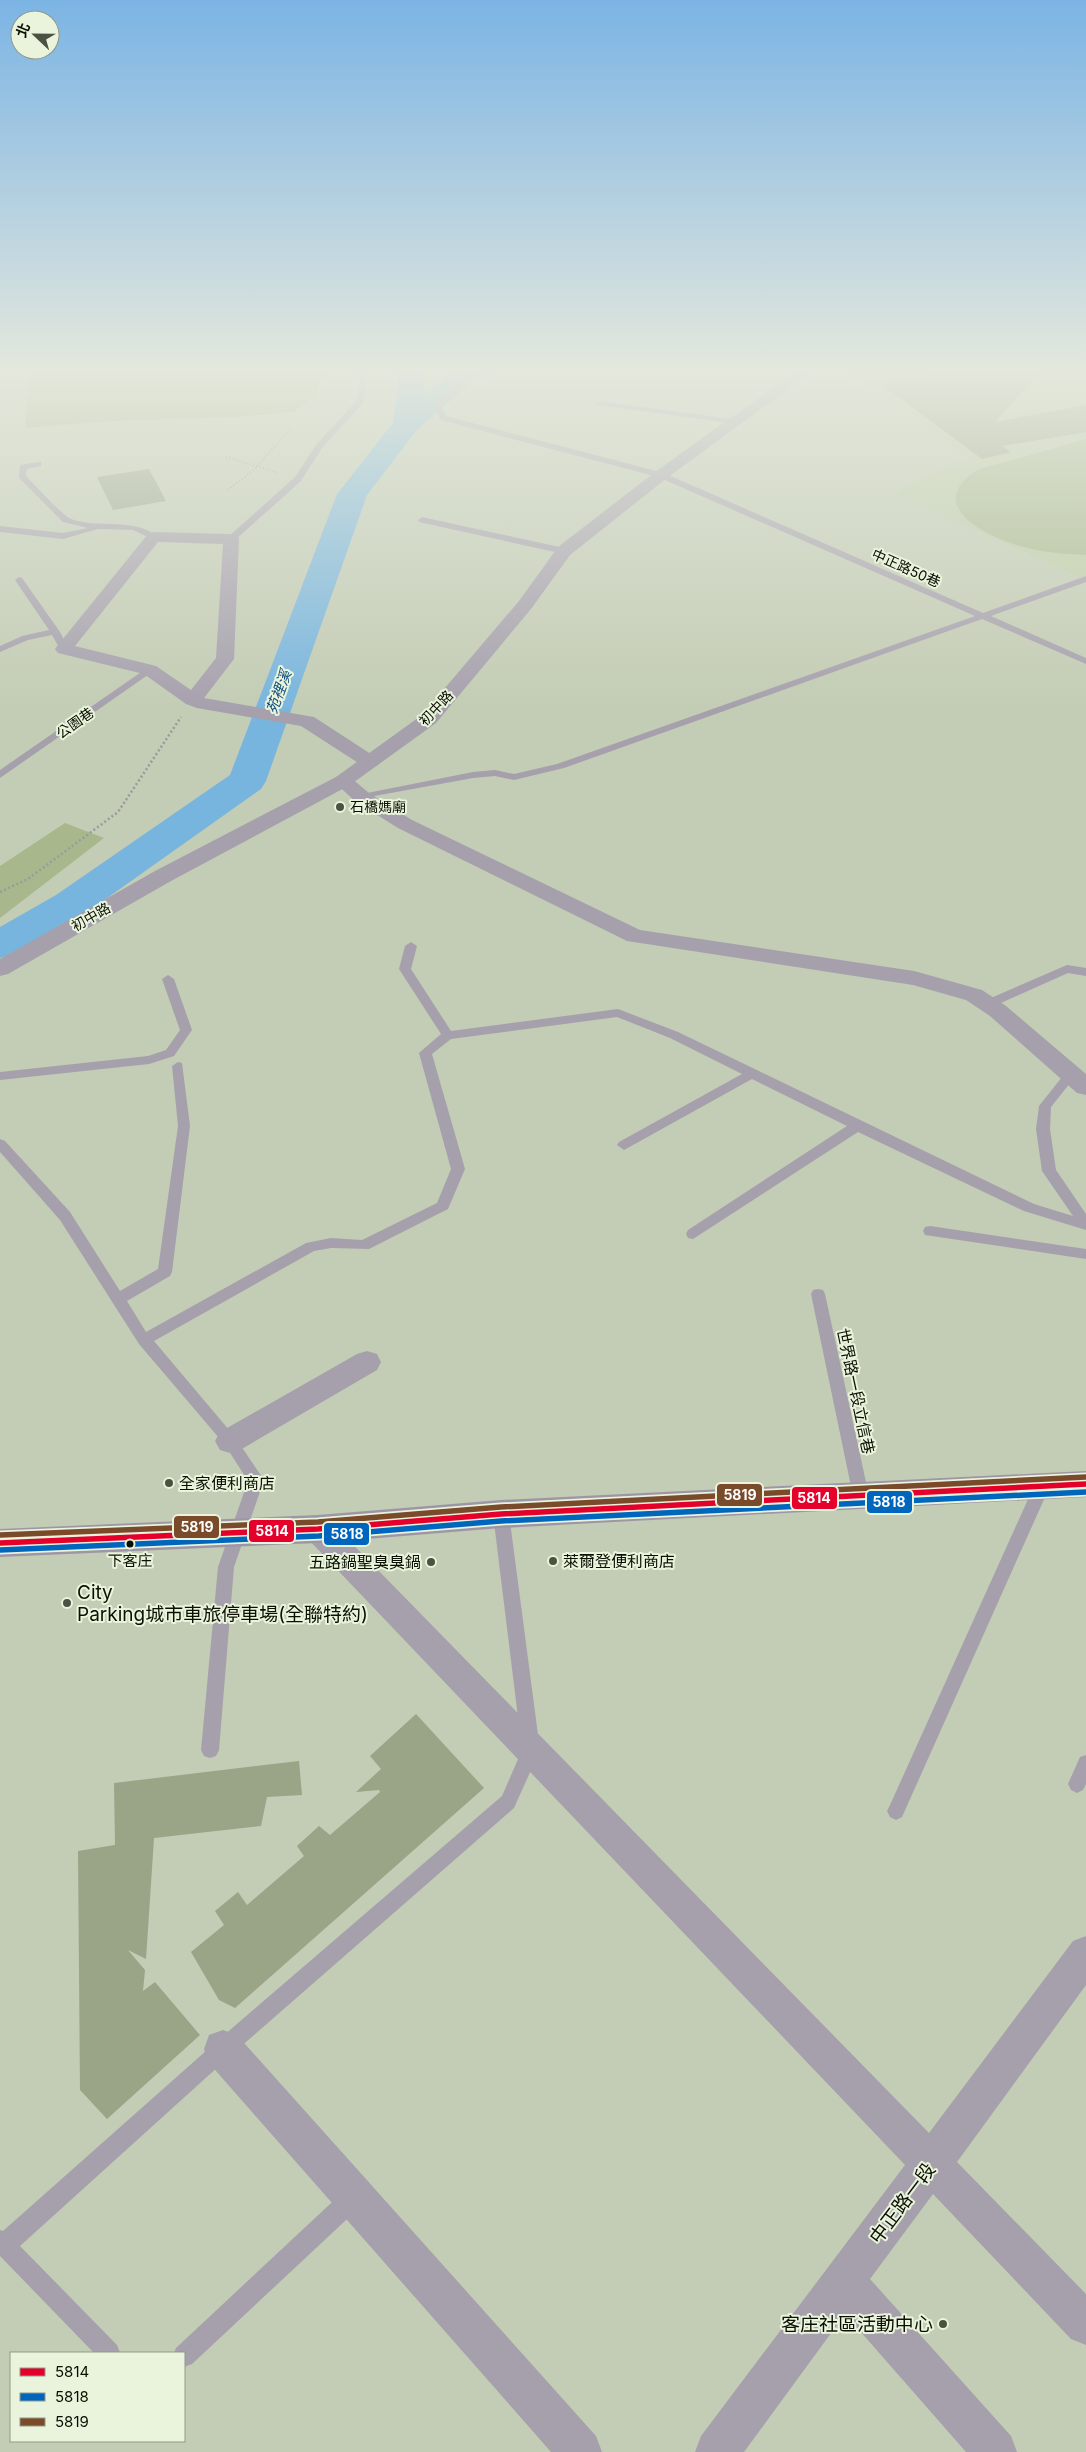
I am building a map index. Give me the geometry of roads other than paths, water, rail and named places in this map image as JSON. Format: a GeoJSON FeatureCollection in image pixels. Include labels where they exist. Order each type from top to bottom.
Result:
{"type":"FeatureCollection","features":[{"type":"Feature","properties":{"kind":"main road"},"geometry":{"type":"LineString","coordinates":[[0,1543],[318,1529],[501,1514],[1086,1484]]}},
{"type":"Feature","properties":{"kind":"street","name":"初中路"},"geometry":{"type":"LineString","coordinates":[[0,969],[163,876],[343,781],[429,719],[525,605],[564,551],[652,482]]}},
{"type":"Feature","properties":{"kind":"street"},"geometry":{"type":"LineString","coordinates":[[199,702],[225,659],[231,539],[154,537],[64,649],[150,670],[199,702],[307,721],[370,762]]}},
{"type":"Feature","properties":{"kind":"street"},"geometry":{"type":"LineString","coordinates":[[343,781],[362,797],[405,824],[636,936],[914,978],[974,995],[988,1004],[1078,1081]]}},
{"type":"Feature","properties":{"kind":"street"},"geometry":{"type":"LineString","coordinates":[[230,1442],[367,1362]]}},
{"type":"Feature","properties":{"kind":"street"},"geometry":{"type":"LineString","coordinates":[[318,1529],[1086,2324]]}},
{"type":"Feature","properties":{"kind":"street","name":"中正路一段"},"geometry":{"type":"LineString","coordinates":[[717,2452],[1086,1954]]}},
{"type":"Feature","properties":{"kind":"street"},"geometry":{"type":"LineString","coordinates":[[223,2049],[580,2452]]}},
{"type":"Feature","properties":{"kind":"street"},"geometry":{"type":"LineString","coordinates":[[844,2281],[995,2452]]}},
{"type":"Feature","properties":{"kind":"lane"},"geometry":{"type":"LineString","coordinates":[[28,482],[66,520],[90,526],[134,528],[154,537]]}},
{"type":"Feature","properties":{"kind":"lane"},"geometry":{"type":"LineString","coordinates":[[231,539],[295,482]]}},
{"type":"Feature","properties":{"kind":"lane","name":"中正路50巷"},"geometry":{"type":"LineString","coordinates":[[678,482],[1086,661]]}},
{"type":"Feature","properties":{"kind":"lane"},"geometry":{"type":"LineString","coordinates":[[422,520],[564,551]]}},
{"type":"Feature","properties":{"kind":"lane"},"geometry":{"type":"LineString","coordinates":[[0,528],[63,536],[107,527]]}},
{"type":"Feature","properties":{"kind":"lane"},"geometry":{"type":"LineString","coordinates":[[362,797],[473,775],[495,773],[514,777],[560,766],[1086,579]]}},
{"type":"Feature","properties":{"kind":"lane"},"geometry":{"type":"LineString","coordinates":[[19,580],[55,632],[64,649]]}},
{"type":"Feature","properties":{"kind":"lane"},"geometry":{"type":"LineString","coordinates":[[0,649],[25,638],[55,632]]}},
{"type":"Feature","properties":{"kind":"lane","name":"公園巷"},"geometry":{"type":"LineString","coordinates":[[0,775],[150,670]]}},
{"type":"Feature","properties":{"kind":"lane"},"geometry":{"type":"LineString","coordinates":[[410,946],[405,969],[448,1035]]}},
{"type":"Feature","properties":{"kind":"lane"},"geometry":{"type":"LineString","coordinates":[[988,1004],[1067,969],[1086,972]]}},
{"type":"Feature","properties":{"kind":"lane"},"geometry":{"type":"LineString","coordinates":[[0,1076],[149,1060],[170,1053],[186,1030],[168,979]]}},
{"type":"Feature","properties":{"kind":"lane"},"geometry":{"type":"LineString","coordinates":[[144,1340],[311,1247],[331,1243],[364,1245],[443,1206],[458,1169],[442,1120],[425,1053],[448,1035],[618,1013],[674,1035],[857,1126],[1029,1208],[1086,1225]]}},
{"type":"Feature","properties":{"kind":"lane"},"geometry":{"type":"LineString","coordinates":[[119,1299],[165,1272],[184,1126],[178,1066]]}},
{"type":"Feature","properties":{"kind":"lane"},"geometry":{"type":"LineString","coordinates":[[624,1145],[753,1073]]}},
{"type":"Feature","properties":{"kind":"lane"},"geometry":{"type":"LineString","coordinates":[[1078,1081],[1045,1106],[1043,1129],[1049,1171],[1086,1225]]}},
{"type":"Feature","properties":{"kind":"lane"},"geometry":{"type":"LineString","coordinates":[[693,1234],[857,1126]]}},
{"type":"Feature","properties":{"kind":"lane"},"geometry":{"type":"LineString","coordinates":[[0,1144],[65,1216],[144,1340],[230,1442],[256,1480],[226,1566],[210,1750]]}},
{"type":"Feature","properties":{"kind":"lane"},"geometry":{"type":"LineString","coordinates":[[930,1231],[1086,1254]]}},
{"type":"Feature","properties":{"kind":"lane","name":"世界路一段立信巷"},"geometry":{"type":"LineString","coordinates":[[818,1294],[861,1496]]}},
{"type":"Feature","properties":{"kind":"lane"},"geometry":{"type":"LineString","coordinates":[[896,1811],[1042,1486]]}},
{"type":"Feature","properties":{"kind":"lane"},"geometry":{"type":"LineString","coordinates":[[107,2352],[2,2243],[508,1802],[531,1750],[501,1514]]}},
{"type":"Feature","properties":{"kind":"lane"},"geometry":{"type":"LineString","coordinates":[[1078,1784],[1086,1763]]}},
{"type":"Feature","properties":{"kind":"lane"},"geometry":{"type":"LineString","coordinates":[[185,2355],[354,2197]]}},
{"type":"Feature","properties":{"kind":"waterway","name":"苑裡溪"},"geometry":{"type":"LineString","coordinates":[[0,945],[71,904],[247,781],[352,494],[361,482]]}},
{"type":"Feature","properties":{"kind":"place","name":"石橋媽廟"},"geometry":{"type":"Point","coordinates":[340,807]}},
{"type":"Feature","properties":{"kind":"place","name":"全家便利商店"},"geometry":{"type":"Point","coordinates":[169,1483]}},
{"type":"Feature","properties":{"kind":"place","name":"下客庄"},"geometry":{"type":"Point","coordinates":[130,1544]}},
{"type":"Feature","properties":{"kind":"place","name":"萊爾登便利商店"},"geometry":{"type":"Point","coordinates":[553,1561]}},
{"type":"Feature","properties":{"kind":"place","name":"五路鍋聖臭臭鍋"},"geometry":{"type":"Point","coordinates":[431,1562]}},
{"type":"Feature","properties":{"kind":"place","name":"City Parking城市車旅停車場(全聯特約)"},"geometry":{"type":"Point","coordinates":[67,1603]}},
{"type":"Feature","properties":{"kind":"place","name":"客庄社區活動中心"},"geometry":{"type":"Point","coordinates":[943,2324]}}]}
